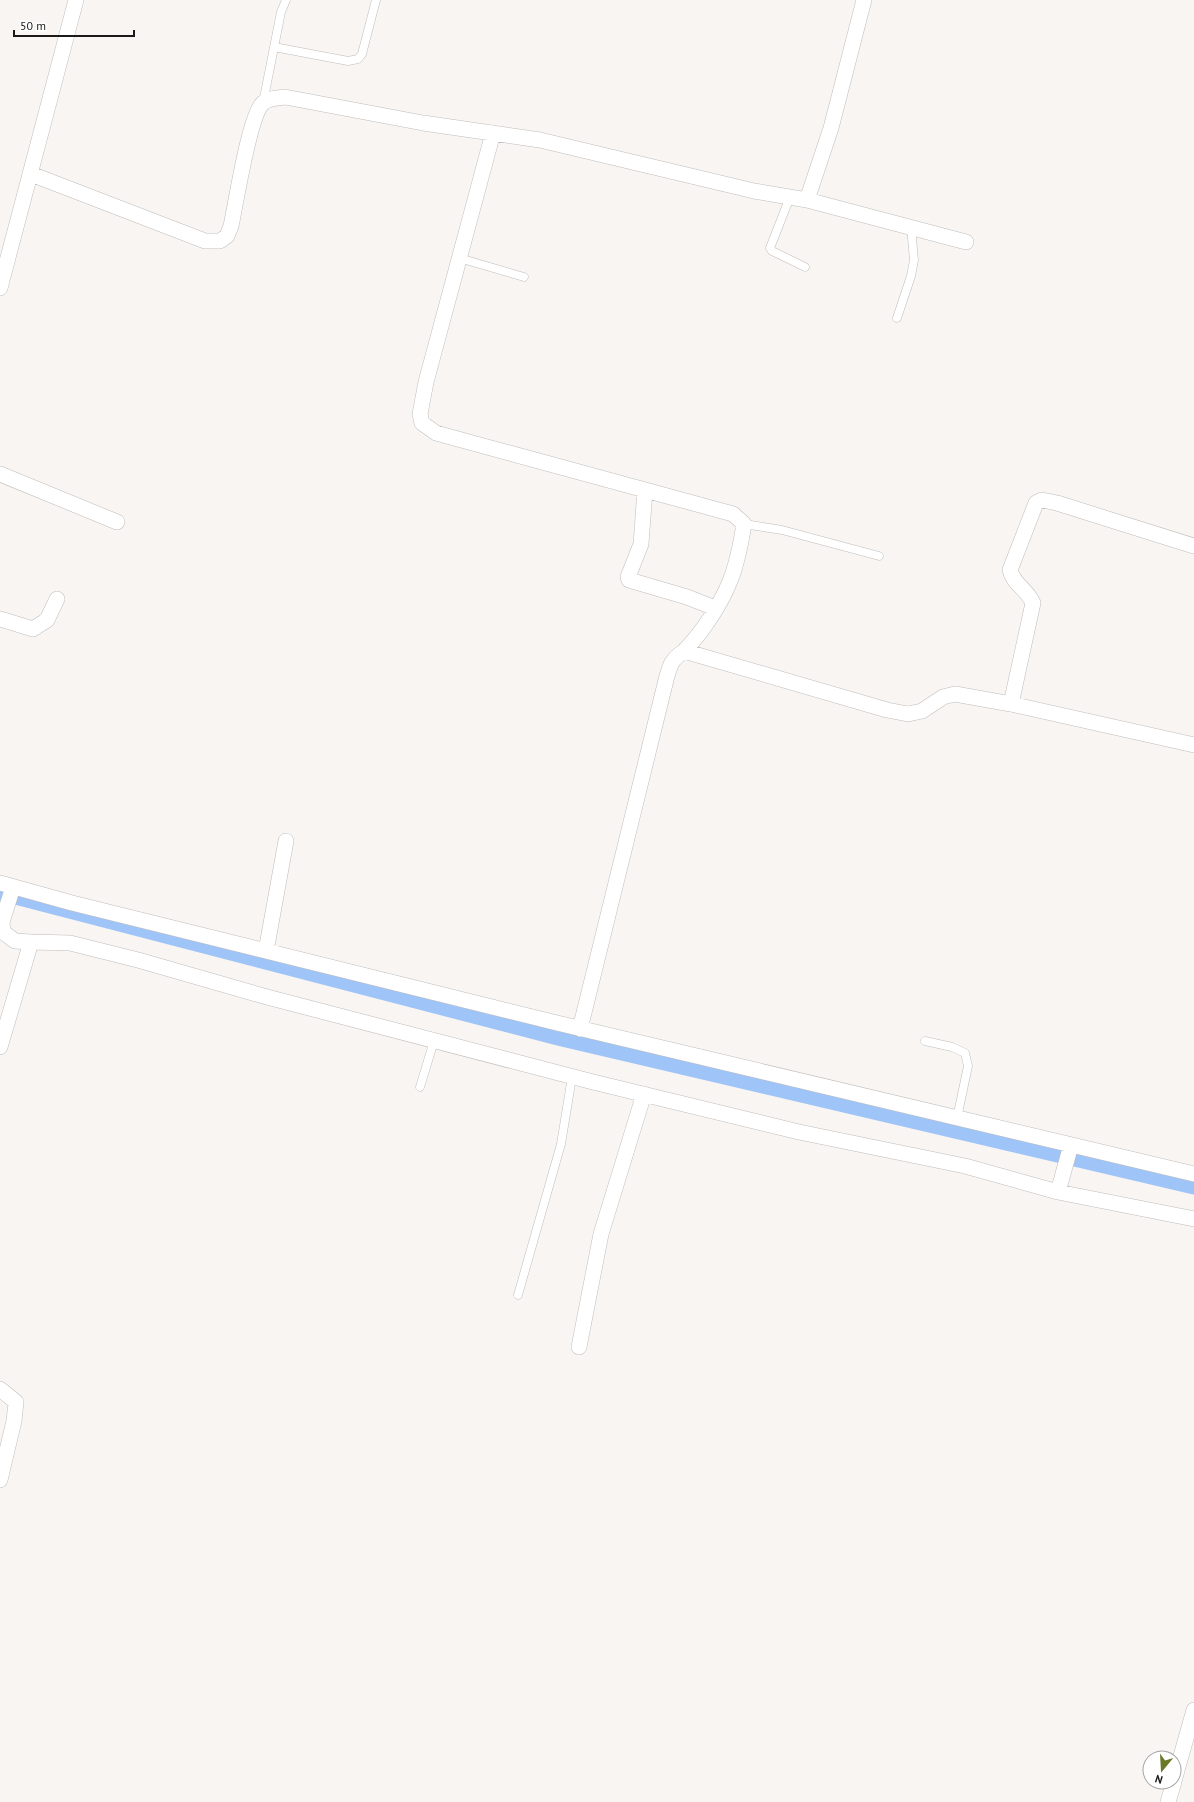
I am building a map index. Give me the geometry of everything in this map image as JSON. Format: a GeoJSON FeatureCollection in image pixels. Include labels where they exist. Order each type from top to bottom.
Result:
{"type":"FeatureCollection","features":[{"type":"Feature","properties":{"kind":"street"},"geometry":{"type":"LineString","coordinates":[[0,288],[76,0]]}},
{"type":"Feature","properties":{"kind":"street"},"geometry":{"type":"LineString","coordinates":[[807,200],[831,128],[864,0]]}},
{"type":"Feature","properties":{"kind":"street"},"geometry":{"type":"LineString","coordinates":[[31,174],[205,241],[220,242],[227,236],[231,226],[249,138],[256,116],[263,103],[274,98],[285,97],[423,122],[540,140],[754,191],[807,200],[966,242]]}},
{"type":"Feature","properties":{"kind":"street"},"geometry":{"type":"LineString","coordinates":[[492,133],[426,382],[420,414],[422,423],[436,433],[733,514],[744,524],[730,581],[695,639],[674,658],[671,663],[580,1029]]}},
{"type":"Feature","properties":{"kind":"street"},"geometry":{"type":"LineString","coordinates":[[0,474],[118,522]]}},
{"type":"Feature","properties":{"kind":"street"},"geometry":{"type":"LineString","coordinates":[[645,490],[641,544],[628,577],[630,580],[687,597],[715,608]]}},
{"type":"Feature","properties":{"kind":"street"},"geometry":{"type":"LineString","coordinates":[[1011,704],[1033,603],[1030,596],[1012,579],[1010,570],[1036,503],[1042,500],[1057,503],[1194,546]]}},
{"type":"Feature","properties":{"kind":"street"},"geometry":{"type":"LineString","coordinates":[[0,619],[32,629],[47,620],[57,599]]}},
{"type":"Feature","properties":{"kind":"street"},"geometry":{"type":"LineString","coordinates":[[684,650],[887,710],[908,714],[922,711],[943,697],[955,694],[1011,704],[1194,745]]}},
{"type":"Feature","properties":{"kind":"street"},"geometry":{"type":"LineString","coordinates":[[266,951],[286,840]]}},
{"type":"Feature","properties":{"kind":"street"},"geometry":{"type":"LineString","coordinates":[[1194,1174],[1070,1147],[957,1118],[580,1029],[8,887],[2,922],[3,932],[15,941],[70,943],[138,960],[267,997],[572,1077],[799,1132],[965,1166],[1058,1189],[1194,1219]]}},
{"type":"Feature","properties":{"kind":"street"},"geometry":{"type":"LineString","coordinates":[[0,1048],[30,942]]}},
{"type":"Feature","properties":{"kind":"street"},"geometry":{"type":"LineString","coordinates":[[579,1347],[601,1234],[644,1094]]}},
{"type":"Feature","properties":{"kind":"street"},"geometry":{"type":"LineString","coordinates":[[1058,1189],[1070,1147]]}},
{"type":"Feature","properties":{"kind":"street"},"geometry":{"type":"LineString","coordinates":[[0,1389],[16,1402],[14,1421],[0,1480]]}},
{"type":"Feature","properties":{"kind":"street"},"geometry":{"type":"LineString","coordinates":[[1182,1753],[1194,1710]]}},
{"type":"Feature","properties":{"kind":"street"},"geometry":{"type":"LineString","coordinates":[[1168,1802],[1171,1790]]}},
{"type":"Feature","properties":{"kind":"lane"},"geometry":{"type":"LineString","coordinates":[[263,103],[274,47],[286,0]]}},
{"type":"Feature","properties":{"kind":"lane"},"geometry":{"type":"LineString","coordinates":[[274,47],[348,61],[358,59],[362,54],[376,0]]}},
{"type":"Feature","properties":{"kind":"lane"},"geometry":{"type":"LineString","coordinates":[[790,197],[770,248],[772,251],[804,267]]}},
{"type":"Feature","properties":{"kind":"lane"},"geometry":{"type":"LineString","coordinates":[[896,318],[912,276],[914,260],[911,227]]}},
{"type":"Feature","properties":{"kind":"lane"},"geometry":{"type":"LineString","coordinates":[[459,258],[524,277]]}},
{"type":"Feature","properties":{"kind":"lane"},"geometry":{"type":"LineString","coordinates":[[744,524],[782,530],[879,556]]}},
{"type":"Feature","properties":{"kind":"lane"},"geometry":{"type":"LineString","coordinates":[[420,1087],[434,1041]]}},
{"type":"Feature","properties":{"kind":"lane"},"geometry":{"type":"LineString","coordinates":[[925,1041],[952,1047],[965,1053],[968,1066],[957,1118]]}},
{"type":"Feature","properties":{"kind":"lane"},"geometry":{"type":"LineString","coordinates":[[518,1295],[561,1144],[572,1077]]}},
{"type":"Feature","properties":{"kind":"waterway"},"geometry":{"type":"LineString","coordinates":[[0,892],[562,1038],[1194,1186]]}}]}
